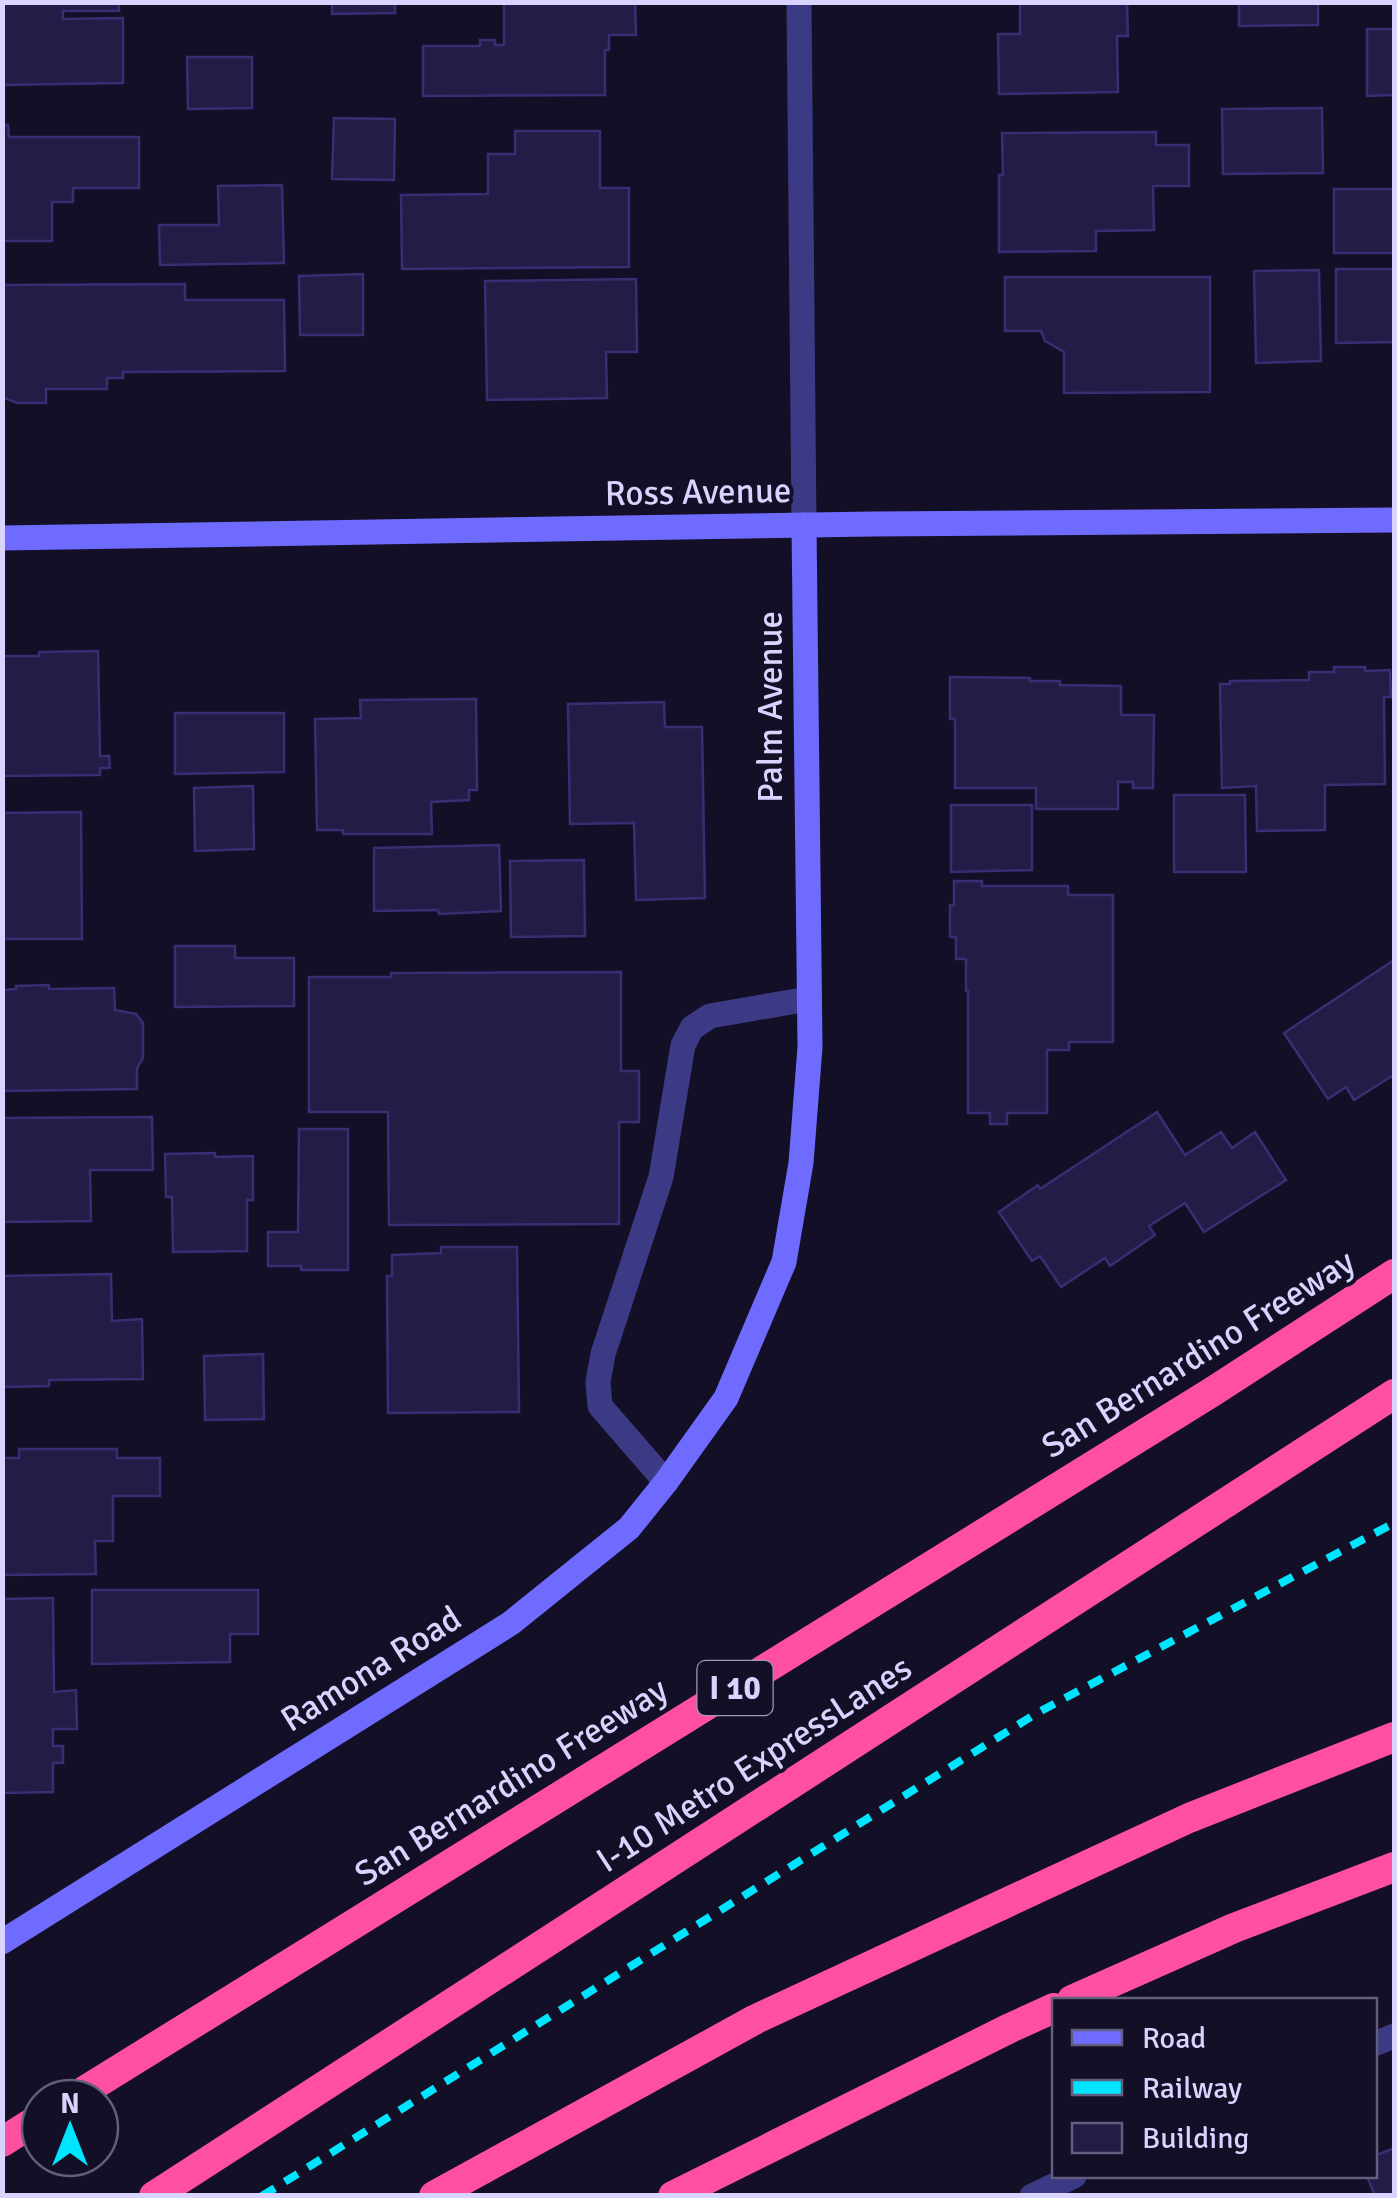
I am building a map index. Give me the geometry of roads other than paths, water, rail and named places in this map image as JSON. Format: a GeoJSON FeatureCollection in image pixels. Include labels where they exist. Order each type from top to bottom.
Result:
{"type":"FeatureCollection","features":[{"type":"Feature","properties":{"kind":"highway","name":"San Bernardino Freeway"},"geometry":{"type":"LineString","coordinates":[[104,2078],[1196,1402],[1394,1274]]}},
{"type":"Feature","properties":{"kind":"highway","name":"I-10 Metro ExpressLanes"},"geometry":{"type":"LineString","coordinates":[[154,2196],[1394,1394]]}},
{"type":"Feature","properties":{"kind":"highway"},"geometry":{"type":"LineString","coordinates":[[434,2196],[756,2019],[1189,1818],[1394,1737]]}},
{"type":"Feature","properties":{"kind":"highway"},"geometry":{"type":"LineString","coordinates":[[1076,1998],[1234,1928],[1394,1866]]}},
{"type":"Feature","properties":{"kind":"highway"},"geometry":{"type":"LineString","coordinates":[[674,2196],[1052,2009]]}},
{"type":"Feature","properties":{"kind":"street","name":"Palm Avenue"},"geometry":{"type":"LineString","coordinates":[[726,1398],[784,1262],[800,1163],[810,1046],[799,2]]}},
{"type":"Feature","properties":{"kind":"street","name":"Ross Avenue"},"geometry":{"type":"LineString","coordinates":[[2,538],[1394,520]]}},
{"type":"Feature","properties":{"kind":"street"},"geometry":{"type":"LineString","coordinates":[[666,1482],[600,1406],[598,1382],[602,1354],[661,1177],[683,1045],[692,1028],[710,1016],[808,999]]}},
{"type":"Feature","properties":{"kind":"street","name":"Ramona Road"},"geometry":{"type":"LineString","coordinates":[[2,1942],[511,1623],[629,1528],[726,1398]]}},
{"type":"Feature","properties":{"kind":"street"},"geometry":{"type":"LineString","coordinates":[[1032,2196],[1070,2178]]}},
{"type":"Feature","properties":{"kind":"railway"},"geometry":{"type":"LineString","coordinates":[[262,2196],[1037,1713],[1394,1523]]}}]}
